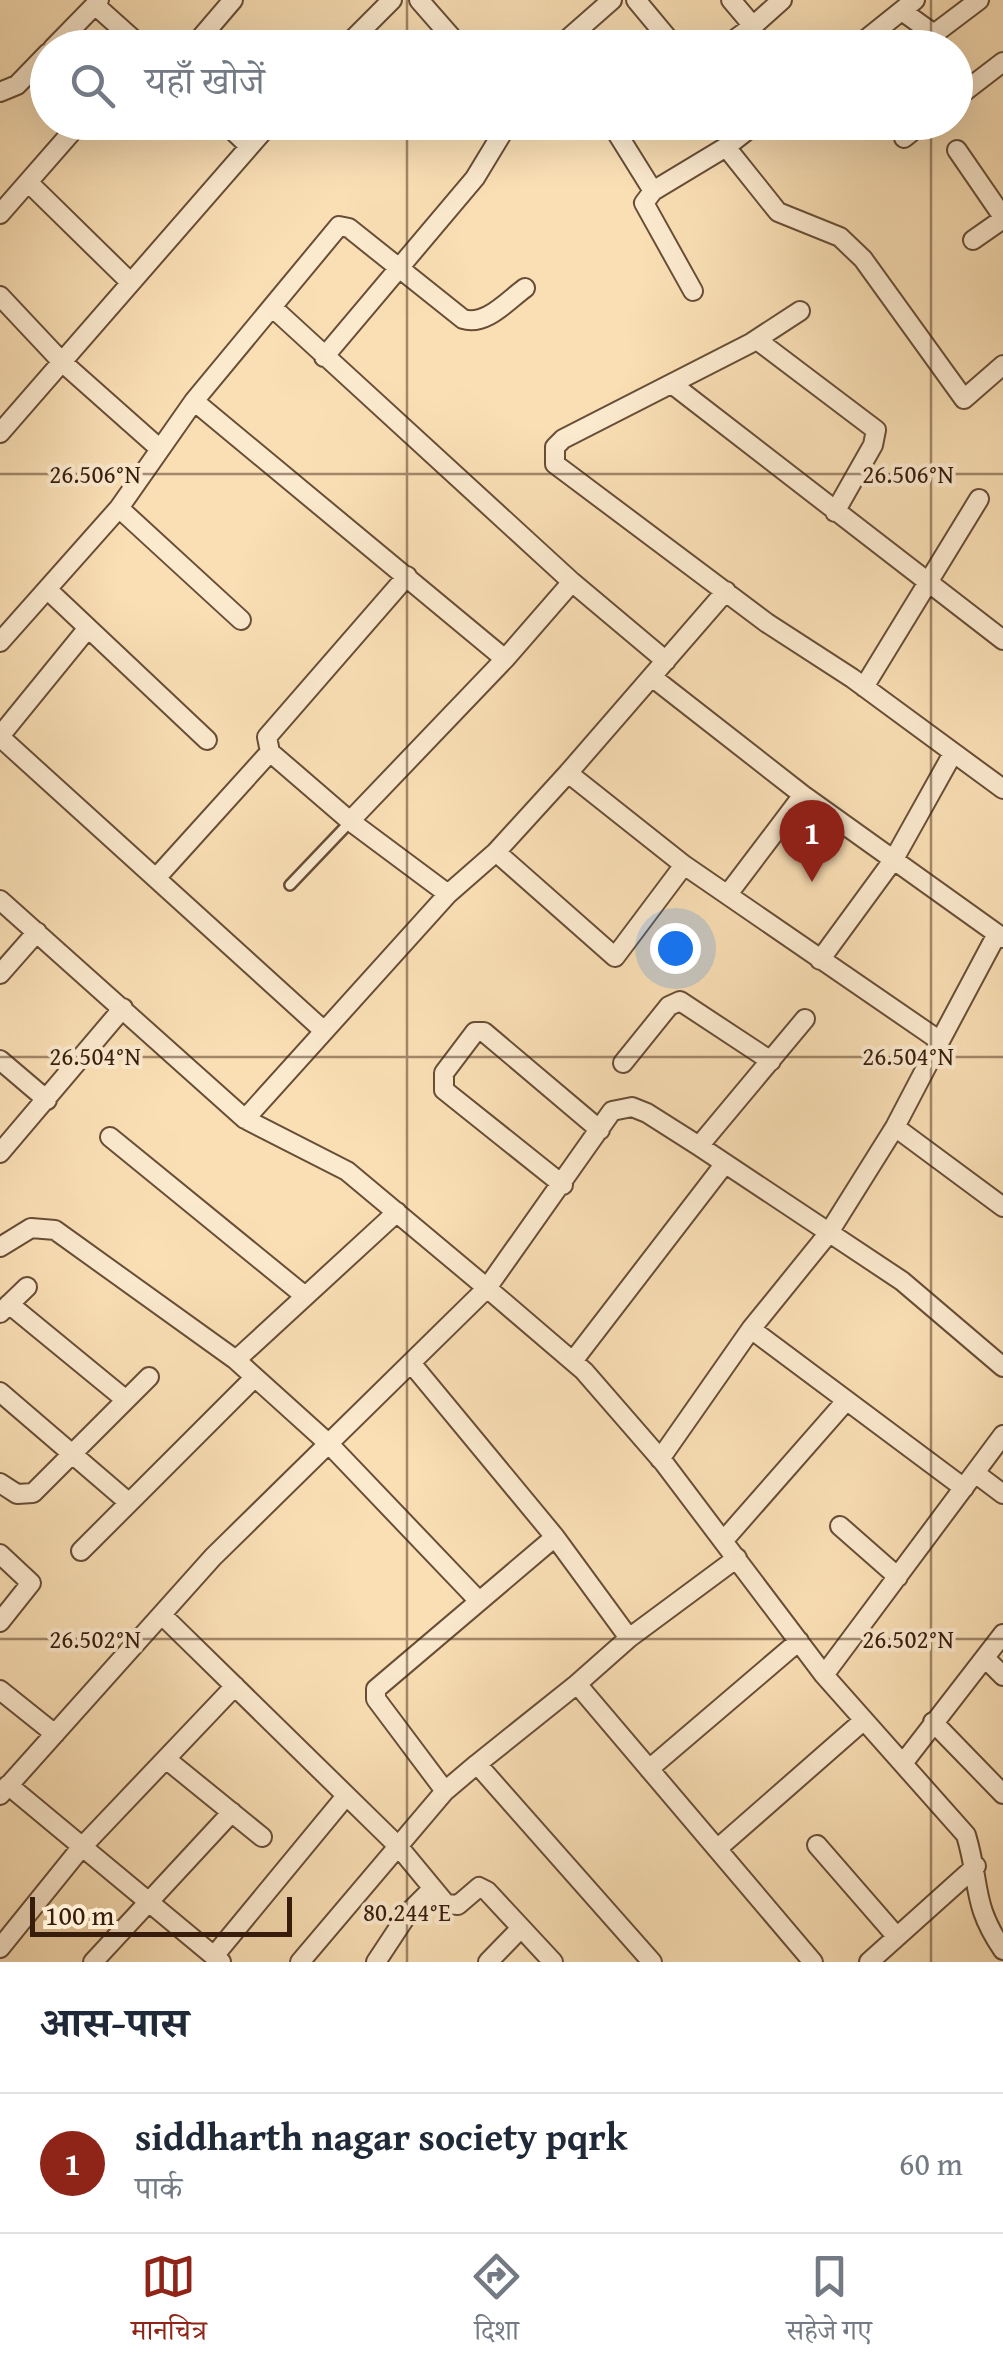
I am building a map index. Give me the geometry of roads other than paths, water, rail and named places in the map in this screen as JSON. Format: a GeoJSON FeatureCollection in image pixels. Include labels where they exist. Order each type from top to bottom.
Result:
{"type":"FeatureCollection","features":[{"type":"Feature","properties":{"kind":"street"},"geometry":{"type":"LineString","coordinates":[[207,30],[233,0]]}},
{"type":"Feature","properties":{"kind":"street"},"geometry":{"type":"LineString","coordinates":[[362,30],[392,0]]}},
{"type":"Feature","properties":{"kind":"street"},"geometry":{"type":"LineString","coordinates":[[419,0],[445,30]]}},
{"type":"Feature","properties":{"kind":"street"},"geometry":{"type":"LineString","coordinates":[[579,30],[612,0]]}},
{"type":"Feature","properties":{"kind":"street"},"geometry":{"type":"LineString","coordinates":[[636,0],[661,30]]}},
{"type":"Feature","properties":{"kind":"street"},"geometry":{"type":"LineString","coordinates":[[732,0],[753,26]]}},
{"type":"Feature","properties":{"kind":"street"},"geometry":{"type":"LineString","coordinates":[[748,30],[782,0]]}},
{"type":"Feature","properties":{"kind":"street"},"geometry":{"type":"LineString","coordinates":[[939,30],[979,0]]}},
{"type":"Feature","properties":{"kind":"street"},"geometry":{"type":"LineString","coordinates":[[70,30],[97,2],[125,30]]}},
{"type":"Feature","properties":{"kind":"street"},"geometry":{"type":"LineString","coordinates":[[877,30],[909,5],[931,30]]}},
{"type":"Feature","properties":{"kind":"street"},"geometry":{"type":"LineString","coordinates":[[973,85],[1003,62]]}},
{"type":"Feature","properties":{"kind":"street"},"geometry":{"type":"LineString","coordinates":[[0,92],[16,85],[30,71]]}},
{"type":"Feature","properties":{"kind":"street"},"geometry":{"type":"LineString","coordinates":[[0,214],[65,140]]}},
{"type":"Feature","properties":{"kind":"street"},"geometry":{"type":"LineString","coordinates":[[243,140],[249,146]]}},
{"type":"Feature","properties":{"kind":"street"},"geometry":{"type":"LineString","coordinates":[[0,433],[129,280],[255,140]]}},
{"type":"Feature","properties":{"kind":"street"},"geometry":{"type":"LineString","coordinates":[[324,356],[494,153],[500,140]]}},
{"type":"Feature","properties":{"kind":"street"},"geometry":{"type":"LineString","coordinates":[[621,140],[653,191]]}},
{"type":"Feature","properties":{"kind":"street"},"geometry":{"type":"LineString","coordinates":[[693,291],[644,203],[653,191],[735,140]]}},
{"type":"Feature","properties":{"kind":"street"},"geometry":{"type":"LineString","coordinates":[[726,147],[778,212],[840,237],[864,259],[964,399],[1003,364]]}},
{"type":"Feature","properties":{"kind":"street"},"geometry":{"type":"LineString","coordinates":[[956,150],[1003,218],[973,240]]}},
{"type":"Feature","properties":{"kind":"street"},"geometry":{"type":"LineString","coordinates":[[28,182],[129,280]]}},
{"type":"Feature","properties":{"kind":"street"},"geometry":{"type":"LineString","coordinates":[[0,642],[119,508],[194,402],[339,226],[348,228],[397,271],[471,322],[487,316],[525,288]]}},
{"type":"Feature","properties":{"kind":"street"},"geometry":{"type":"LineString","coordinates":[[0,296],[62,362],[160,450]]}},
{"type":"Feature","properties":{"kind":"street"},"geometry":{"type":"LineString","coordinates":[[272,307],[572,582],[666,660]]}},
{"type":"Feature","properties":{"kind":"street"},"geometry":{"type":"LineString","coordinates":[[800,311],[757,340],[563,439],[555,447],[553,459],[726,591],[1003,789]]}},
{"type":"Feature","properties":{"kind":"street"},"geometry":{"type":"LineString","coordinates":[[757,340],[876,430],[874,445],[835,512]]}},
{"type":"Feature","properties":{"kind":"street"},"geometry":{"type":"LineString","coordinates":[[672,384],[1003,640]]}},
{"type":"Feature","properties":{"kind":"street"},"geometry":{"type":"LineString","coordinates":[[194,402],[505,659]]}},
{"type":"Feature","properties":{"kind":"street"},"geometry":{"type":"LineString","coordinates":[[864,687],[979,499]]}},
{"type":"Feature","properties":{"kind":"street"},"geometry":{"type":"LineString","coordinates":[[119,508],[241,620]]}},
{"type":"Feature","properties":{"kind":"street"},"geometry":{"type":"LineString","coordinates":[[407,576],[271,730],[265,744],[350,822],[448,894]]}},
{"type":"Feature","properties":{"kind":"street"},"geometry":{"type":"LineString","coordinates":[[350,822],[505,659],[572,582]]}},
{"type":"Feature","properties":{"kind":"street"},"geometry":{"type":"LineString","coordinates":[[48,591],[207,740]]}},
{"type":"Feature","properties":{"kind":"street"},"geometry":{"type":"LineString","coordinates":[[245,1119],[448,894],[496,852],[568,773],[726,591]]}},
{"type":"Feature","properties":{"kind":"street"},"geometry":{"type":"LineString","coordinates":[[88,628],[0,736],[323,1030]]}},
{"type":"Feature","properties":{"kind":"street"},"geometry":{"type":"LineString","coordinates":[[652,677],[803,796],[1000,936],[895,1127],[828,1234],[751,1329],[660,1459]]}},
{"type":"Feature","properties":{"kind":"street"},"geometry":{"type":"LineString","coordinates":[[157,877],[270,752]]}},
{"type":"Feature","properties":{"kind":"street"},"geometry":{"type":"LineString","coordinates":[[820,960],[894,859],[952,755]]}},
{"type":"Feature","properties":{"kind":"street"},"geometry":{"type":"LineString","coordinates":[[568,773],[684,865],[940,1041]]}},
{"type":"Feature","properties":{"kind":"street"},"geometry":{"type":"LineString","coordinates":[[728,894],[803,796]]}},
{"type":"Feature","properties":{"kind":"street"},"geometry":{"type":"LineString","coordinates":[[496,852],[614,958],[684,865]]}},
{"type":"Feature","properties":{"kind":"street"},"geometry":{"type":"LineString","coordinates":[[0,900],[245,1119],[347,1172],[573,1361],[660,1459],[824,1675],[966,1835],[976,1866],[976,1898],[985,1923],[1003,1950]]}},
{"type":"Feature","properties":{"kind":"street"},"geometry":{"type":"LineString","coordinates":[[0,974],[37,932]]}},
{"type":"Feature","properties":{"kind":"street"},"geometry":{"type":"LineString","coordinates":[[623,1062],[669,1006],[680,1002],[771,1062]]}},
{"type":"Feature","properties":{"kind":"street"},"geometry":{"type":"LineString","coordinates":[[0,1152],[123,1008]]}},
{"type":"Feature","properties":{"kind":"street"},"geometry":{"type":"LineString","coordinates":[[700,1146],[805,1019]]}},
{"type":"Feature","properties":{"kind":"street"},"geometry":{"type":"LineString","coordinates":[[563,1185],[444,1090],[444,1073],[476,1032],[484,1032],[600,1130]]}},
{"type":"Feature","properties":{"kind":"street"},"geometry":{"type":"LineString","coordinates":[[0,1060],[47,1100]]}},
{"type":"Feature","properties":{"kind":"street"},"geometry":{"type":"LineString","coordinates":[[346,1796],[217,1959],[4,1790],[213,1558],[488,1288],[612,1111],[632,1108],[700,1146],[723,1166],[902,1281],[1003,1367]]}},
{"type":"Feature","properties":{"kind":"street"},"geometry":{"type":"LineString","coordinates":[[895,1127],[1003,1207]]}},
{"type":"Feature","properties":{"kind":"street"},"geometry":{"type":"LineString","coordinates":[[110,1137],[305,1296]]}},
{"type":"Feature","properties":{"kind":"street"},"geometry":{"type":"LineString","coordinates":[[573,1361],[723,1166]]}},
{"type":"Feature","properties":{"kind":"street"},"geometry":{"type":"LineString","coordinates":[[236,1360],[397,1212]]}},
{"type":"Feature","properties":{"kind":"street"},"geometry":{"type":"LineString","coordinates":[[0,1248],[31,1228],[54,1230],[236,1360],[329,1444],[478,1600]]}},
{"type":"Feature","properties":{"kind":"street"},"geometry":{"type":"LineString","coordinates":[[27,1286],[4,1309],[126,1400]]}},
{"type":"Feature","properties":{"kind":"street"},"geometry":{"type":"LineString","coordinates":[[751,1329],[846,1401],[969,1481],[1003,1494]]}},
{"type":"Feature","properties":{"kind":"street"},"geometry":{"type":"LineString","coordinates":[[411,1363],[555,1537],[629,1638]]}},
{"type":"Feature","properties":{"kind":"street"},"geometry":{"type":"LineString","coordinates":[[0,1483],[16,1494],[29,1495],[149,1376]]}},
{"type":"Feature","properties":{"kind":"street"},"geometry":{"type":"LineString","coordinates":[[81,1551],[127,1501],[254,1379]]}},
{"type":"Feature","properties":{"kind":"street"},"geometry":{"type":"LineString","coordinates":[[0,1392],[127,1501]]}},
{"type":"Feature","properties":{"kind":"street"},"geometry":{"type":"LineString","coordinates":[[724,1540],[846,1401]]}},
{"type":"Feature","properties":{"kind":"street"},"geometry":{"type":"LineString","coordinates":[[824,1675],[1003,1436]]}},
{"type":"Feature","properties":{"kind":"street"},"geometry":{"type":"LineString","coordinates":[[840,1526],[898,1576]]}},
{"type":"Feature","properties":{"kind":"street"},"geometry":{"type":"LineString","coordinates":[[445,1791],[376,1699],[376,1689],[555,1537]]}},
{"type":"Feature","properties":{"kind":"street"},"geometry":{"type":"LineString","coordinates":[[0,1554],[31,1583],[0,1622]]}},
{"type":"Feature","properties":{"kind":"street"},"geometry":{"type":"LineString","coordinates":[[300,1962],[445,1791],[629,1638],[737,1558]]}},
{"type":"Feature","properties":{"kind":"street"},"geometry":{"type":"LineString","coordinates":[[162,1615],[398,1846],[432,1890],[453,1906],[479,1887],[553,1962]]}},
{"type":"Feature","properties":{"kind":"street"},"geometry":{"type":"LineString","coordinates":[[904,1762],[1003,1634]]}},
{"type":"Feature","properties":{"kind":"street"},"geometry":{"type":"LineString","coordinates":[[649,1769],[799,1641]]}},
{"type":"Feature","properties":{"kind":"street"},"geometry":{"type":"LineString","coordinates":[[984,1658],[1003,1676]]}},
{"type":"Feature","properties":{"kind":"street"},"geometry":{"type":"LineString","coordinates":[[577,1684],[813,1962]]}},
{"type":"Feature","properties":{"kind":"street"},"geometry":{"type":"LineString","coordinates":[[0,1948],[80,1849],[235,1686]]}},
{"type":"Feature","properties":{"kind":"street"},"geometry":{"type":"LineString","coordinates":[[0,1690],[55,1734]]}},
{"type":"Feature","properties":{"kind":"street"},"geometry":{"type":"LineString","coordinates":[[717,1849],[863,1721]]}},
{"type":"Feature","properties":{"kind":"street"},"geometry":{"type":"LineString","coordinates":[[934,1722],[1003,1794]]}},
{"type":"Feature","properties":{"kind":"street"},"geometry":{"type":"LineString","coordinates":[[166,1759],[262,1837]]}},
{"type":"Feature","properties":{"kind":"street"},"geometry":{"type":"LineString","coordinates":[[477,1764],[652,1962]]}},
{"type":"Feature","properties":{"kind":"street"},"geometry":{"type":"LineString","coordinates":[[94,1962],[232,1812]]}},
{"type":"Feature","properties":{"kind":"street"},"geometry":{"type":"LineString","coordinates":[[817,1844],[897,1936]]}},
{"type":"Feature","properties":{"kind":"street"},"geometry":{"type":"LineString","coordinates":[[869,1962],[976,1866]]}},
{"type":"Feature","properties":{"kind":"street"},"geometry":{"type":"LineString","coordinates":[[376,1962],[409,1912],[432,1890]]}},
{"type":"Feature","properties":{"kind":"street"},"geometry":{"type":"LineString","coordinates":[[488,1962],[521,1928]]}},
{"type":"Feature","properties":{"kind":"lane"},"geometry":{"type":"LineString","coordinates":[[290,886],[350,822]]}},
{"type":"Feature","properties":{"kind":"place","name":"siddharth nagar society pqrk"},"geometry":{"type":"Point","coordinates":[812,882]}}]}
